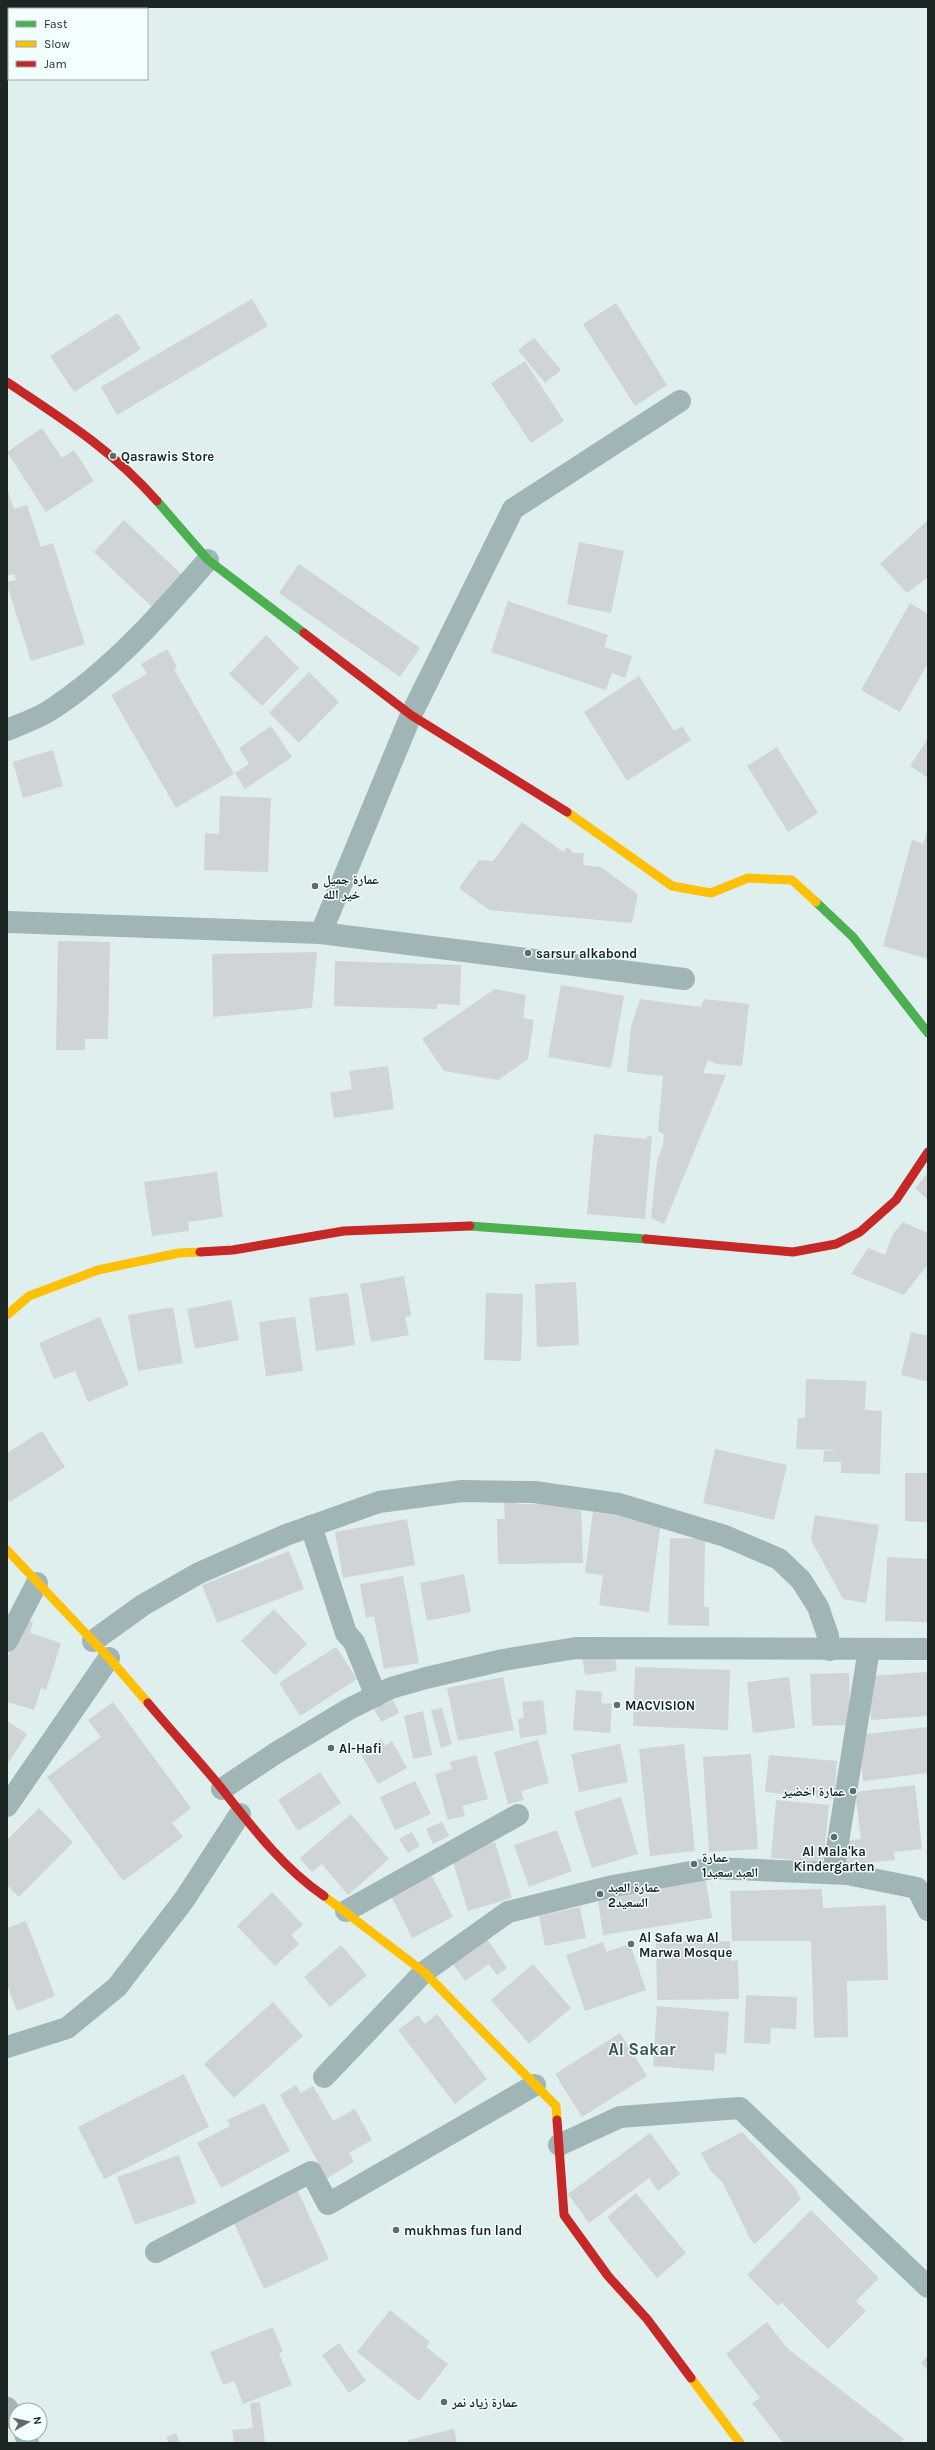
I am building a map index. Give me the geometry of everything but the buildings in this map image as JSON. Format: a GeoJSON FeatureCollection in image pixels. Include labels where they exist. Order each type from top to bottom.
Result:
{"type":"FeatureCollection","features":[{"type":"Feature","properties":{"kind":"street"},"geometry":{"type":"LineString","coordinates":[[7,382],[90,437],[132,473],[208,560],[411,715],[549,799],[672,886],[711,893],[748,878],[792,880],[853,937],[928,1033]]}},
{"type":"Feature","properties":{"kind":"street"},"geometry":{"type":"LineString","coordinates":[[321,933],[411,715],[513,510],[680,401]]}},
{"type":"Feature","properties":{"kind":"street"},"geometry":{"type":"LineString","coordinates":[[7,730],[48,712],[96,676],[152,624],[208,560]]}},
{"type":"Feature","properties":{"kind":"street"},"geometry":{"type":"LineString","coordinates":[[7,922],[321,933],[684,979]]}},
{"type":"Feature","properties":{"kind":"street"},"geometry":{"type":"LineString","coordinates":[[7,1315],[29,1296],[98,1270],[179,1253],[233,1250],[344,1231],[468,1226],[711,1244],[793,1252],[836,1244],[860,1232],[896,1200],[928,1152]]}},
{"type":"Feature","properties":{"kind":"street"},"geometry":{"type":"LineString","coordinates":[[93,1641],[143,1605],[199,1573],[311,1526],[379,1502],[462,1491],[534,1492],[619,1504],[725,1536],[779,1559],[802,1580],[818,1607],[828,1636],[829,1650]]}},
{"type":"Feature","properties":{"kind":"street"},"geometry":{"type":"LineString","coordinates":[[311,1526],[346,1633],[354,1642],[376,1696]]}},
{"type":"Feature","properties":{"kind":"street"},"geometry":{"type":"LineString","coordinates":[[7,1550],[109,1658],[222,1789],[240,1814],[305,1883],[346,1911],[424,1972],[556,2106],[564,2215],[608,2276],[648,2319],[740,2443]]}},
{"type":"Feature","properties":{"kind":"street"},"geometry":{"type":"LineString","coordinates":[[7,1641],[37,1583]]}},
{"type":"Feature","properties":{"kind":"street"},"geometry":{"type":"LineString","coordinates":[[222,1789],[282,1749],[349,1709],[392,1688],[426,1678],[503,1660],[576,1648],[829,1650],[928,1649]]}},
{"type":"Feature","properties":{"kind":"street"},"geometry":{"type":"LineString","coordinates":[[833,1873],[870,1649]]}},
{"type":"Feature","properties":{"kind":"street"},"geometry":{"type":"LineString","coordinates":[[7,1806],[109,1658]]}},
{"type":"Feature","properties":{"kind":"street"},"geometry":{"type":"LineString","coordinates":[[7,2047],[67,2028],[117,1987],[184,1900],[240,1814]]}},
{"type":"Feature","properties":{"kind":"street"},"geometry":{"type":"LineString","coordinates":[[346,1911],[518,1814]]}},
{"type":"Feature","properties":{"kind":"street"},"geometry":{"type":"LineString","coordinates":[[324,2077],[424,1972],[508,1912],[613,1886],[713,1868],[847,1874],[917,1888],[928,1910]]}},
{"type":"Feature","properties":{"kind":"street"},"geometry":{"type":"LineString","coordinates":[[156,2252],[311,2172],[328,2204],[535,2085]]}},
{"type":"Feature","properties":{"kind":"street"},"geometry":{"type":"LineString","coordinates":[[559,2144],[620,2117],[740,2108],[928,2287]]}},
{"type":"Feature","properties":{"kind":"traffic: fast"},"geometry":{"type":"LineString","coordinates":[[157,501],[208,560],[304,633]]}},
{"type":"Feature","properties":{"kind":"traffic: fast"},"geometry":{"type":"LineString","coordinates":[[816,902],[853,937],[928,1033]]}},
{"type":"Feature","properties":{"kind":"traffic: fast"},"geometry":{"type":"LineString","coordinates":[[470,1226],[646,1239]]}},
{"type":"Feature","properties":{"kind":"traffic: slow"},"geometry":{"type":"LineString","coordinates":[[567,812],[672,886],[711,893],[748,878],[792,880],[816,902]]}},
{"type":"Feature","properties":{"kind":"traffic: slow"},"geometry":{"type":"LineString","coordinates":[[7,1315],[29,1296],[98,1270],[179,1253],[200,1252]]}},
{"type":"Feature","properties":{"kind":"traffic: slow"},"geometry":{"type":"LineString","coordinates":[[7,1550],[109,1658],[148,1703]]}},
{"type":"Feature","properties":{"kind":"traffic: slow"},"geometry":{"type":"LineString","coordinates":[[324,1896],[424,1972],[556,2106],[557,2120]]}},
{"type":"Feature","properties":{"kind":"traffic: slow"},"geometry":{"type":"LineString","coordinates":[[691,2378],[740,2443]]}},
{"type":"Feature","properties":{"kind":"traffic: jam"},"geometry":{"type":"LineString","coordinates":[[7,382],[86,436],[122,466],[157,501]]}},
{"type":"Feature","properties":{"kind":"traffic: jam"},"geometry":{"type":"LineString","coordinates":[[304,633],[411,715],[567,812]]}},
{"type":"Feature","properties":{"kind":"traffic: jam"},"geometry":{"type":"LineString","coordinates":[[646,1239],[793,1252],[836,1244],[860,1232],[896,1200],[928,1152]]}},
{"type":"Feature","properties":{"kind":"traffic: jam"},"geometry":{"type":"LineString","coordinates":[[200,1252],[233,1250],[344,1231],[470,1226]]}},
{"type":"Feature","properties":{"kind":"traffic: jam"},"geometry":{"type":"LineString","coordinates":[[148,1703],[269,1846],[295,1873],[324,1896]]}},
{"type":"Feature","properties":{"kind":"traffic: jam"},"geometry":{"type":"LineString","coordinates":[[557,2120],[564,2215],[608,2276],[647,2319],[691,2378]]}},
{"type":"Feature","properties":{"kind":"place","name":"Qasrawis Store"},"geometry":{"type":"Point","coordinates":[113,456]}},
{"type":"Feature","properties":{"kind":"place","name":"عمارة جميل خير الله"},"geometry":{"type":"Point","coordinates":[315,886]}},
{"type":"Feature","properties":{"kind":"place","name":"sarsur alkabond"},"geometry":{"type":"Point","coordinates":[528,953]}},
{"type":"Feature","properties":{"kind":"place","name":"MACVISION"},"geometry":{"type":"Point","coordinates":[617,1705]}},
{"type":"Feature","properties":{"kind":"place","name":"Al-Hafi"},"geometry":{"type":"Point","coordinates":[331,1748]}},
{"type":"Feature","properties":{"kind":"place","name":"عمارة اخضير"},"geometry":{"type":"Point","coordinates":[853,1791]}},
{"type":"Feature","properties":{"kind":"place","name":"Al Mala'ka Kindergarten"},"geometry":{"type":"Point","coordinates":[834,1837]}},
{"type":"Feature","properties":{"kind":"place","name":"عمارة العبد سعيد1"},"geometry":{"type":"Point","coordinates":[694,1864]}},
{"type":"Feature","properties":{"kind":"place","name":"عمارة العبد السعيد2"},"geometry":{"type":"Point","coordinates":[600,1894]}},
{"type":"Feature","properties":{"kind":"place","name":"Al Safa wa Al Marwa Mosque"},"geometry":{"type":"Point","coordinates":[631,1944]}},
{"type":"Feature","properties":{"kind":"place","name":"mukhmas fun land"},"geometry":{"type":"Point","coordinates":[396,2230]}},
{"type":"Feature","properties":{"kind":"place","name":"عمارة زياد نمر"},"geometry":{"type":"Point","coordinates":[444,2402]}},
{"type":"Feature","properties":{"kind":"district","name":"Al Sakar"},"geometry":{"type":"Point","coordinates":[642,2049]}}]}
